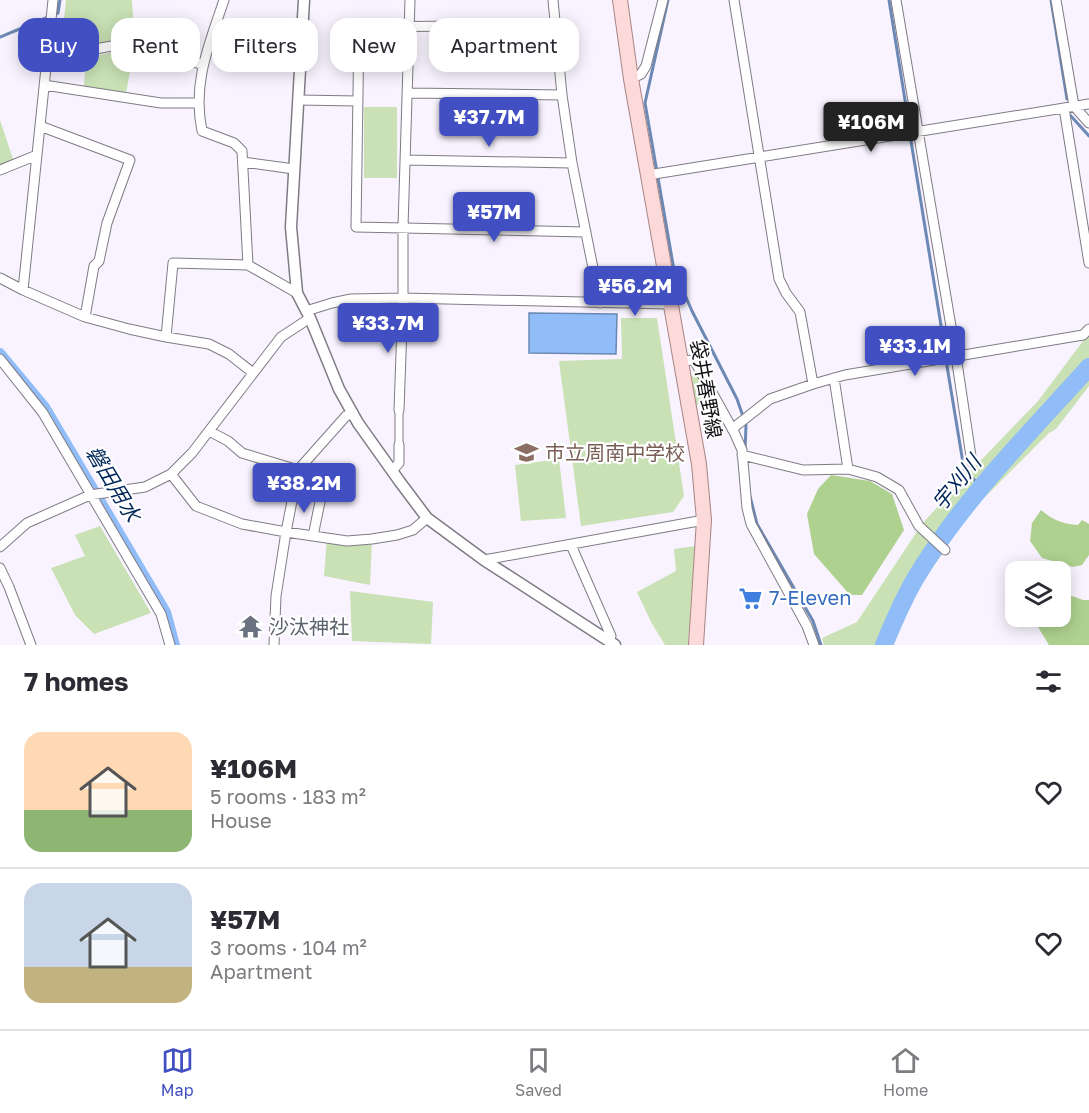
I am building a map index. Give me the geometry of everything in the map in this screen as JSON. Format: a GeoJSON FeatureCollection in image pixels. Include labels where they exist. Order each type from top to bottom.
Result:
{"type":"FeatureCollection","features":[{"type":"Feature","properties":{"kind":"main road","name":"袋井春野線"},"geometry":{"type":"LineString","coordinates":[[620,0],[631,79],[699,464],[704,520],[696,645]]}},
{"type":"Feature","properties":{"kind":"street"},"geometry":{"type":"LineString","coordinates":[[51,18],[53,0]]}},
{"type":"Feature","properties":{"kind":"street"},"geometry":{"type":"LineString","coordinates":[[218,18],[224,0]]}},
{"type":"Feature","properties":{"kind":"street"},"geometry":{"type":"LineString","coordinates":[[303,18],[304,0]]}},
{"type":"Feature","properties":{"kind":"street"},"geometry":{"type":"LineString","coordinates":[[410,0],[410,18]]}},
{"type":"Feature","properties":{"kind":"street"},"geometry":{"type":"LineString","coordinates":[[552,0],[553,18]]}},
{"type":"Feature","properties":{"kind":"street"},"geometry":{"type":"LineString","coordinates":[[631,79],[641,74],[646,66],[663,0]]}},
{"type":"Feature","properties":{"kind":"street"},"geometry":{"type":"LineString","coordinates":[[734,0],[779,279],[800,312],[813,384]]}},
{"type":"Feature","properties":{"kind":"street"},"geometry":{"type":"LineString","coordinates":[[896,0],[972,462]]}},
{"type":"Feature","properties":{"kind":"street"},"geometry":{"type":"LineString","coordinates":[[1056,0],[1089,263]]}},
{"type":"Feature","properties":{"kind":"street"},"geometry":{"type":"LineString","coordinates":[[212,37],[199,86],[200,119],[202,131],[234,143],[242,151],[248,265]]}},
{"type":"Feature","properties":{"kind":"street"},"geometry":{"type":"LineString","coordinates":[[99,48],[112,46],[203,64]]}},
{"type":"Feature","properties":{"kind":"street"},"geometry":{"type":"LineString","coordinates":[[23,290],[45,72]]}},
{"type":"Feature","properties":{"kind":"street"},"geometry":{"type":"LineString","coordinates":[[300,72],[291,227],[297,293],[339,389],[352,413],[427,518],[484,560],[612,643]]}},
{"type":"Feature","properties":{"kind":"street"},"geometry":{"type":"LineString","coordinates":[[358,72],[356,227],[586,232]]}},
{"type":"Feature","properties":{"kind":"street"},"geometry":{"type":"LineString","coordinates":[[392,471],[399,463],[403,227],[409,72]]}},
{"type":"Feature","properties":{"kind":"street"},"geometry":{"type":"LineString","coordinates":[[559,72],[572,163],[600,303]]}},
{"type":"Feature","properties":{"kind":"street"},"geometry":{"type":"LineString","coordinates":[[44,85],[161,103],[199,103]]}},
{"type":"Feature","properties":{"kind":"street"},"geometry":{"type":"LineString","coordinates":[[408,93],[562,95]]}},
{"type":"Feature","properties":{"kind":"street"},"geometry":{"type":"LineString","coordinates":[[298,100],[358,101]]}},
{"type":"Feature","properties":{"kind":"street"},"geometry":{"type":"LineString","coordinates":[[648,175],[1089,104]]}},
{"type":"Feature","properties":{"kind":"street"},"geometry":{"type":"LineString","coordinates":[[1069,107],[1089,123]]}},
{"type":"Feature","properties":{"kind":"street"},"geometry":{"type":"LineString","coordinates":[[40,126],[130,160],[107,223],[99,261],[94,266],[86,316]]}},
{"type":"Feature","properties":{"kind":"street"},"geometry":{"type":"LineString","coordinates":[[0,171],[37,155]]}},
{"type":"Feature","properties":{"kind":"street"},"geometry":{"type":"LineString","coordinates":[[406,160],[572,163]]}},
{"type":"Feature","properties":{"kind":"street"},"geometry":{"type":"LineString","coordinates":[[243,162],[294,169]]}},
{"type":"Feature","properties":{"kind":"street"},"geometry":{"type":"LineString","coordinates":[[166,337],[173,263],[248,265],[297,293]]}},
{"type":"Feature","properties":{"kind":"street"},"geometry":{"type":"LineString","coordinates":[[0,278],[86,316],[129,329],[209,344],[229,354],[253,373]]}},
{"type":"Feature","properties":{"kind":"street"},"geometry":{"type":"LineString","coordinates":[[0,547],[27,523],[90,495],[145,487],[171,474],[192,453],[281,337],[308,314],[332,303],[351,299],[403,298],[670,304]]}},
{"type":"Feature","properties":{"kind":"street"},"geometry":{"type":"LineString","coordinates":[[732,429],[770,399],[834,378],[1083,335],[1089,329]]}},
{"type":"Feature","properties":{"kind":"street"},"geometry":{"type":"LineString","coordinates":[[0,359],[43,413],[161,614],[170,645]]}},
{"type":"Feature","properties":{"kind":"street"},"geometry":{"type":"LineString","coordinates":[[681,361],[694,360],[742,450],[747,508],[751,524],[807,626],[814,645]]}},
{"type":"Feature","properties":{"kind":"street"},"geometry":{"type":"LineString","coordinates":[[834,378],[848,469]]}},
{"type":"Feature","properties":{"kind":"street"},"geometry":{"type":"LineString","coordinates":[[274,645],[276,596],[298,470],[346,416],[352,413]]}},
{"type":"Feature","properties":{"kind":"street"},"geometry":{"type":"LineString","coordinates":[[209,431],[228,441],[242,453],[298,470]]}},
{"type":"Feature","properties":{"kind":"street"},"geometry":{"type":"LineString","coordinates":[[742,455],[803,470],[848,469],[877,477],[899,490],[919,526],[945,550]]}},
{"type":"Feature","properties":{"kind":"street"},"geometry":{"type":"LineString","coordinates":[[171,474],[196,506],[242,524],[286,532],[347,541],[375,539],[413,530],[427,518]]}},
{"type":"Feature","properties":{"kind":"street"},"geometry":{"type":"LineString","coordinates":[[314,536],[321,497]]}},
{"type":"Feature","properties":{"kind":"street"},"geometry":{"type":"LineString","coordinates":[[484,560],[704,520]]}},
{"type":"Feature","properties":{"kind":"street"},"geometry":{"type":"LineString","coordinates":[[571,545],[612,643]]}},
{"type":"Feature","properties":{"kind":"street"},"geometry":{"type":"LineString","coordinates":[[0,568],[31,645]]}},
{"type":"Feature","properties":{"kind":"green space"},"geometry":{"type":"Polygon","coordinates":[[[66,0],[132,0],[133,18],[111,18],[111,50],[99,50],[99,18],[64,18],[66,0]]]}},
{"type":"Feature","properties":{"kind":"green space"},"geometry":{"type":"Polygon","coordinates":[[[111,52],[111,72],[130,72],[126,94],[84,86],[85,72],[99,72],[99,55],[111,52]]]}},
{"type":"Feature","properties":{"kind":"green space"},"geometry":{"type":"Polygon","coordinates":[[[364,107],[397,107],[397,178],[364,178],[364,107]]]}},
{"type":"Feature","properties":{"kind":"green space"},"geometry":{"type":"Polygon","coordinates":[[[0,120],[15,165],[0,169],[0,120]]]}},
{"type":"Feature","properties":{"kind":"green space"},"geometry":{"type":"Polygon","coordinates":[[[621,318],[657,318],[684,496],[673,512],[581,526],[559,361],[622,359],[621,318]]]}},
{"type":"Feature","properties":{"kind":"green space"},"geometry":{"type":"Polygon","coordinates":[[[1089,333],[1089,386],[1056,429],[1049,433],[983,499],[950,540],[911,598],[892,645],[824,645],[822,638],[857,622],[922,524],[1038,401],[1089,333]]]}},
{"type":"Feature","properties":{"kind":"green space"},"geometry":{"type":"Polygon","coordinates":[[[695,369],[711,397],[695,406],[692,376],[695,369]]]}},
{"type":"Feature","properties":{"kind":"green space"},"geometry":{"type":"Polygon","coordinates":[[[559,459],[566,518],[521,521],[515,465],[559,459]]]}},
{"type":"Feature","properties":{"kind":"green space"},"geometry":{"type":"Polygon","coordinates":[[[831,475],[870,481],[892,494],[904,530],[862,595],[850,595],[814,554],[807,514],[818,489],[831,475]]]}},
{"type":"Feature","properties":{"kind":"green space"},"geometry":{"type":"Polygon","coordinates":[[[1041,510],[1063,522],[1078,525],[1082,520],[1089,524],[1089,555],[1082,565],[1073,567],[1071,561],[1052,561],[1042,558],[1030,541],[1032,523],[1041,510]]]}},
{"type":"Feature","properties":{"kind":"green space"},"geometry":{"type":"Polygon","coordinates":[[[100,526],[151,613],[94,634],[75,615],[51,568],[85,556],[75,535],[100,526]]]}},
{"type":"Feature","properties":{"kind":"green space"},"geometry":{"type":"Polygon","coordinates":[[[327,538],[372,539],[370,585],[324,576],[327,538]]]}},
{"type":"Feature","properties":{"kind":"green space"},"geometry":{"type":"Polygon","coordinates":[[[695,546],[688,645],[665,645],[637,592],[676,571],[674,549],[695,546]]]}},
{"type":"Feature","properties":{"kind":"green space"},"geometry":{"type":"Polygon","coordinates":[[[350,591],[433,602],[431,644],[352,641],[350,591]]]}},
{"type":"Feature","properties":{"kind":"green space"},"geometry":{"type":"Polygon","coordinates":[[[1071,596],[1089,600],[1089,645],[1049,645],[1038,627],[1071,627],[1071,596]]]}},
{"type":"Feature","properties":{"kind":"water"},"geometry":{"type":"Polygon","coordinates":[[[529,313],[617,314],[616,354],[529,353],[529,313]]]}},
{"type":"Feature","properties":{"kind":"waterway"},"geometry":{"type":"LineString","coordinates":[[0,37],[58,13],[60,0]]}},
{"type":"Feature","properties":{"kind":"waterway"},"geometry":{"type":"LineString","coordinates":[[668,0],[645,103],[674,270],[692,311],[737,399],[746,425],[745,451]]}},
{"type":"Feature","properties":{"kind":"waterway"},"geometry":{"type":"LineString","coordinates":[[889,0],[909,125]]}},
{"type":"Feature","properties":{"kind":"waterway"},"geometry":{"type":"LineString","coordinates":[[1051,0],[1067,99]]}},
{"type":"Feature","properties":{"kind":"waterway"},"geometry":{"type":"LineString","coordinates":[[1070,115],[1089,136]]}},
{"type":"Feature","properties":{"kind":"waterway"},"geometry":{"type":"LineString","coordinates":[[911,141],[945,350]]}},
{"type":"Feature","properties":{"kind":"waterway","name":"磐田用水"},"geometry":{"type":"LineString","coordinates":[[0,353],[45,407],[166,612],[175,645]]}},
{"type":"Feature","properties":{"kind":"waterway"},"geometry":{"type":"LineString","coordinates":[[947,366],[964,469],[981,487]]}},
{"type":"Feature","properties":{"kind":"waterway","name":"宇刈川"},"geometry":{"type":"LineString","coordinates":[[884,645],[915,579],[953,522],[997,469],[1089,367]]}},
{"type":"Feature","properties":{"kind":"waterway"},"geometry":{"type":"LineString","coordinates":[[750,496],[757,524],[813,621],[821,645]]}},
{"type":"Feature","properties":{"kind":"place","name":"市立周南中学校"},"geometry":{"type":"Point","coordinates":[527,453]}},
{"type":"Feature","properties":{"kind":"place","name":"7-Eleven"},"geometry":{"type":"Point","coordinates":[751,598]}},
{"type":"Feature","properties":{"kind":"place","name":"沙汰神社"},"geometry":{"type":"Point","coordinates":[251,627]}}]}
